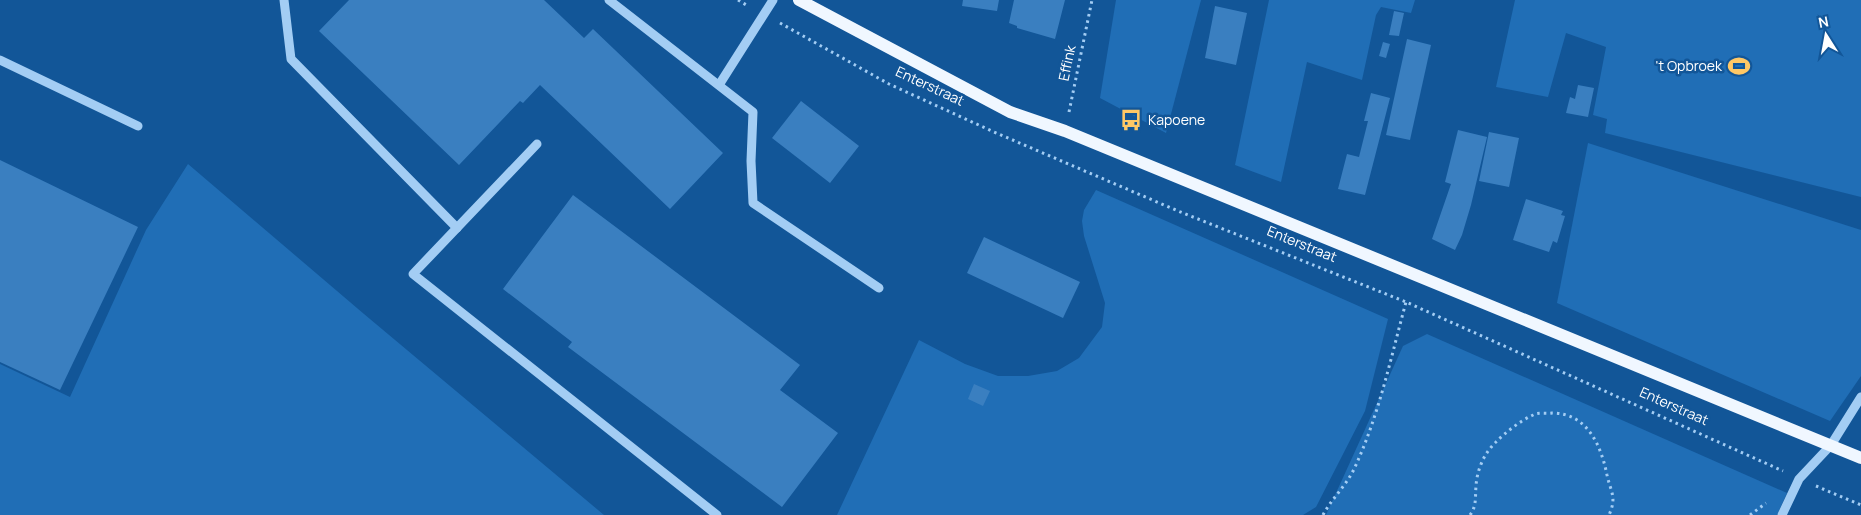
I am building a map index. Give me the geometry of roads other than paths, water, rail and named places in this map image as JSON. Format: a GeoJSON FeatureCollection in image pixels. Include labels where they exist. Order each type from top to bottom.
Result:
{"type":"FeatureCollection","features":[{"type":"Feature","properties":{"kind":"main road","name":"Enterstraat"},"geometry":{"type":"LineString","coordinates":[[799,0],[1010,112],[1064,131],[1861,458]]}},
{"type":"Feature","properties":{"kind":"street"},"geometry":{"type":"LineString","coordinates":[[284,0],[291,59],[457,228]]}},
{"type":"Feature","properties":{"kind":"street"},"geometry":{"type":"LineString","coordinates":[[609,0],[753,112],[751,161],[753,203],[879,288]]}},
{"type":"Feature","properties":{"kind":"street"},"geometry":{"type":"LineString","coordinates":[[719,85],[773,0]]}},
{"type":"Feature","properties":{"kind":"street"},"geometry":{"type":"LineString","coordinates":[[0,60],[138,126]]}},
{"type":"Feature","properties":{"kind":"street"},"geometry":{"type":"LineString","coordinates":[[537,144],[414,274],[717,515]]}},
{"type":"Feature","properties":{"kind":"street"},"geometry":{"type":"LineString","coordinates":[[1782,515],[1799,479],[1831,445],[1861,397]]}},
{"type":"Feature","properties":{"kind":"place","name":"'t Opbroek"},"geometry":{"type":"Point","coordinates":[1739,66]}},
{"type":"Feature","properties":{"kind":"place","name":"Kapoene"},"geometry":{"type":"Point","coordinates":[1131,120]}}]}
